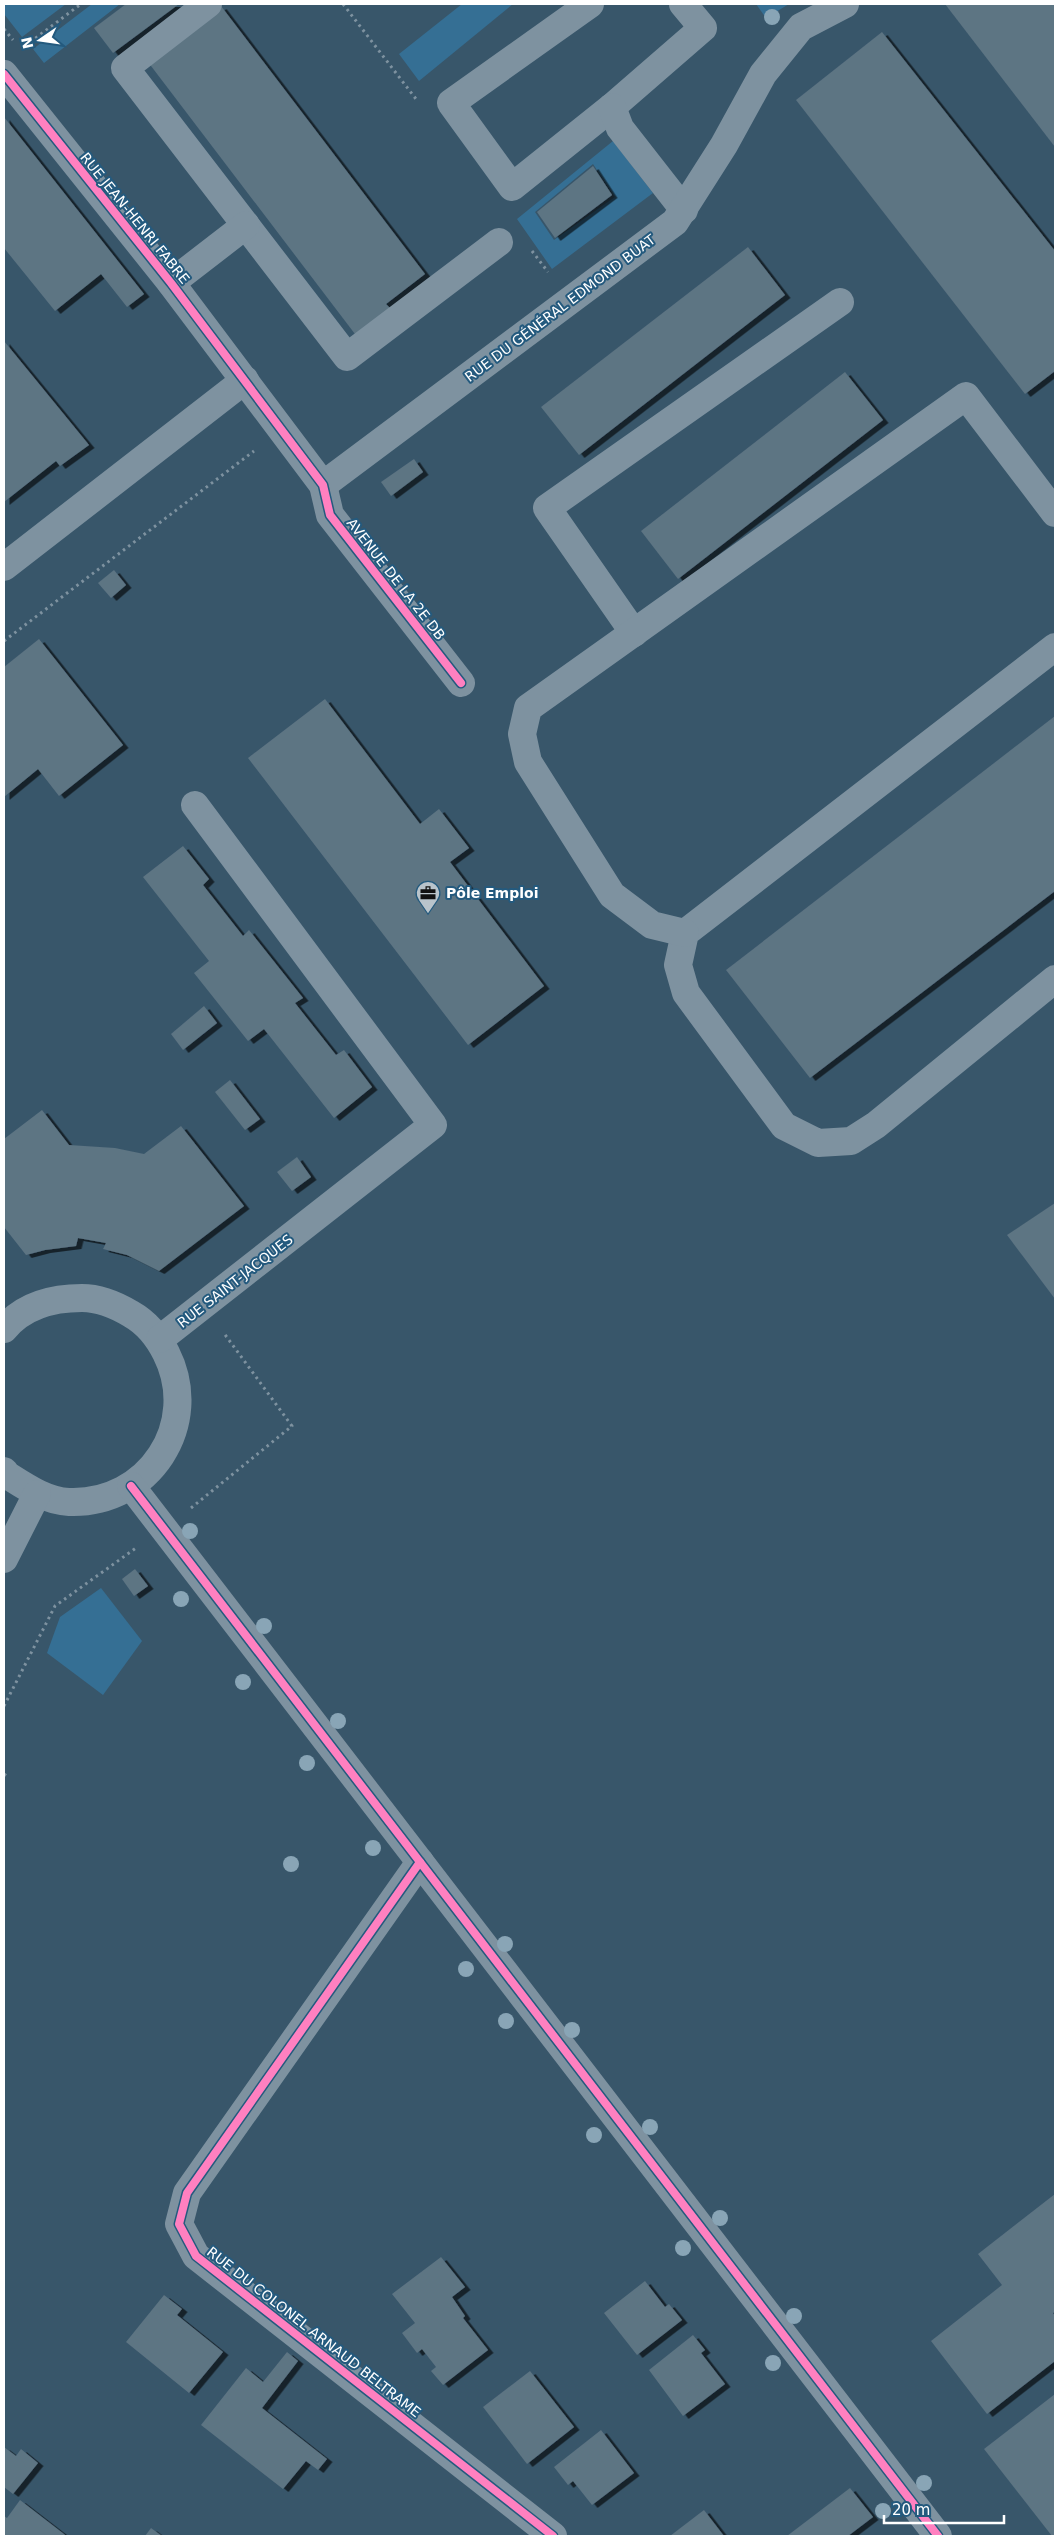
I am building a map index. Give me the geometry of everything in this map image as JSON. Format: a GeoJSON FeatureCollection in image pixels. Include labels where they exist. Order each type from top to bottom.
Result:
{"type":"FeatureCollection","features":[{"type":"Feature","properties":{"kind":"street"},"geometry":{"type":"LineString","coordinates":[[208,4],[125,68],[347,357],[499,242]]}},
{"type":"Feature","properties":{"kind":"street"},"geometry":{"type":"LineString","coordinates":[[590,4],[450,103],[512,187],[612,107],[703,28],[683,4]]}},
{"type":"Feature","properties":{"kind":"street","name":"RUE DU GÉNÉRAL EDMOND BUAT"},"geometry":{"type":"LineString","coordinates":[[323,484],[675,222],[724,145],[763,74],[801,27],[845,4]]}},
{"type":"Feature","properties":{"kind":"street","name":"RUE JEAN-HENRI FABRE"},"geometry":{"type":"LineString","coordinates":[[4,74],[172,283],[246,380]]}},
{"type":"Feature","properties":{"kind":"street"},"geometry":{"type":"LineString","coordinates":[[612,107],[620,128],[684,210]]}},
{"type":"Feature","properties":{"kind":"street"},"geometry":{"type":"LineString","coordinates":[[172,283],[246,225]]}},
{"type":"Feature","properties":{"kind":"street"},"geometry":{"type":"LineString","coordinates":[[634,633],[547,508],[840,302]]}},
{"type":"Feature","properties":{"kind":"street"},"geometry":{"type":"LineString","coordinates":[[4,567],[246,380],[323,484]]}},
{"type":"Feature","properties":{"kind":"street"},"geometry":{"type":"LineString","coordinates":[[685,933],[652,925],[612,895],[528,762],[522,734],[528,708],[966,396],[1055,513]]}},
{"type":"Feature","properties":{"kind":"street","name":"AVENUE DE LA 2E DB"},"geometry":{"type":"LineString","coordinates":[[323,484],[330,515],[461,683]]}},
{"type":"Feature","properties":{"kind":"street"},"geometry":{"type":"LineString","coordinates":[[1055,647],[685,933],[678,965],[686,993],[784,1126],[818,1143],[851,1141],[876,1124],[1055,979]]}},
{"type":"Feature","properties":{"kind":"street","name":"RUE SAINT-JACQUES"},"geometry":{"type":"LineString","coordinates":[[160,1339],[433,1125],[195,805]]}},
{"type":"Feature","properties":{"kind":"street"},"geometry":{"type":"LineString","coordinates":[[4,1470],[7,1475],[37,1494],[68,1502],[102,1499],[131,1486],[157,1464],[173,1435],[179,1402],[175,1369],[160,1339],[140,1319],[116,1305],[89,1298],[62,1298],[35,1306],[6,1320]]}},
{"type":"Feature","properties":{"kind":"street"},"geometry":{"type":"LineString","coordinates":[[131,1486],[938,2536]]}},
{"type":"Feature","properties":{"kind":"street"},"geometry":{"type":"LineString","coordinates":[[4,1558],[37,1494]]}},
{"type":"Feature","properties":{"kind":"street","name":"RUE DU COLONEL ARNAUD BELTRAME"},"geometry":{"type":"LineString","coordinates":[[420,1862],[187,2193],[179,2224],[196,2256],[553,2536]]}},
{"type":"Feature","properties":{"kind":"path"},"geometry":{"type":"LineString","coordinates":[[20,50],[81,4]]}},
{"type":"Feature","properties":{"kind":"path"},"geometry":{"type":"LineString","coordinates":[[4,29],[15,43]]}},
{"type":"Feature","properties":{"kind":"path"},"geometry":{"type":"LineString","coordinates":[[4,641],[282,430]]}},
{"type":"Feature","properties":{"kind":"shaded area"},"geometry":{"type":"Polygon","coordinates":[[[4,4],[66,4],[22,37],[4,14],[4,4]]]}},
{"type":"Feature","properties":{"kind":"shaded area"},"geometry":{"type":"Polygon","coordinates":[[[92,4],[120,4],[44,63],[33,49],[92,4]]]}},
{"type":"Feature","properties":{"kind":"shaded area"},"geometry":{"type":"Polygon","coordinates":[[[462,4],[513,4],[419,81],[399,54],[462,4]]]}},
{"type":"Feature","properties":{"kind":"shaded area"},"geometry":{"type":"Polygon","coordinates":[[[756,4],[789,4],[766,18],[756,4]]]}},
{"type":"Feature","properties":{"kind":"shaded area"},"geometry":{"type":"Polygon","coordinates":[[[613,141],[653,193],[552,269],[517,219],[613,141]],[[593,164],[535,212],[554,240],[615,197],[593,164]]]}},
{"type":"Feature","properties":{"kind":"shaded area"},"geometry":{"type":"Polygon","coordinates":[[[101,1588],[142,1641],[103,1695],[47,1653],[60,1617],[101,1588]]]}},
{"type":"Feature","properties":{"kind":"building"},"geometry":{"type":"Polygon","coordinates":[[[126,4],[179,4],[113,53],[94,28],[126,4]]]}},
{"type":"Feature","properties":{"kind":"building"},"geometry":{"type":"Polygon","coordinates":[[[945,4],[1055,4],[1055,147],[945,4]]]}},
{"type":"Feature","properties":{"kind":"building"},"geometry":{"type":"Polygon","coordinates":[[[221,6],[425,274],[386,304],[394,312],[358,338],[148,62],[221,6]]]}},
{"type":"Feature","properties":{"kind":"building"},"geometry":{"type":"Polygon","coordinates":[[[882,32],[1055,251],[1055,371],[1025,394],[796,100],[882,32]]]}},
{"type":"Feature","properties":{"kind":"building"},"geometry":{"type":"Polygon","coordinates":[[[4,117],[144,294],[127,307],[101,274],[55,311],[4,248],[4,117]]]}},
{"type":"Feature","properties":{"kind":"building"},"geometry":{"type":"Polygon","coordinates":[[[593,166],[612,195],[555,238],[537,212],[593,166]]]}},
{"type":"Feature","properties":{"kind":"building"},"geometry":{"type":"Polygon","coordinates":[[[748,247],[785,295],[579,455],[541,407],[748,247]]]}},
{"type":"Feature","properties":{"kind":"building"},"geometry":{"type":"Polygon","coordinates":[[[4,341],[89,445],[60,466],[56,461],[4,502],[4,341]]]}},
{"type":"Feature","properties":{"kind":"building"},"geometry":{"type":"Polygon","coordinates":[[[845,372],[883,420],[678,579],[641,531],[845,372]]]}},
{"type":"Feature","properties":{"kind":"building"},"geometry":{"type":"Polygon","coordinates":[[[414,459],[423,472],[391,496],[381,482],[414,459]]]}},
{"type":"Feature","properties":{"kind":"building"},"geometry":{"type":"Polygon","coordinates":[[[114,570],[126,585],[111,598],[98,583],[114,570]]]}},
{"type":"Feature","properties":{"kind":"building"},"geometry":{"type":"Polygon","coordinates":[[[39,639],[123,745],[59,796],[38,769],[4,797],[4,667],[39,639]]]}},
{"type":"Feature","properties":{"kind":"building","name":"Pôle Emploi"},"geometry":{"type":"Polygon","coordinates":[[[325,699],[420,824],[439,809],[469,848],[450,862],[544,986],[468,1045],[248,758],[325,699]]]}},
{"type":"Feature","properties":{"kind":"building"},"geometry":{"type":"Polygon","coordinates":[[[1055,716],[1055,891],[810,1078],[726,970],[1055,716]]]}},
{"type":"Feature","properties":{"kind":"building"},"geometry":{"type":"Polygon","coordinates":[[[183,846],[209,879],[203,885],[243,936],[249,930],[303,998],[295,1003],[336,1055],[344,1050],[372,1087],[334,1118],[264,1029],[248,1041],[194,973],[209,961],[143,877],[183,846]]]}},
{"type":"Feature","properties":{"kind":"building"},"geometry":{"type":"Polygon","coordinates":[[[204,1006],[217,1023],[183,1050],[171,1034],[204,1006]]]}},
{"type":"Feature","properties":{"kind":"building"},"geometry":{"type":"Polygon","coordinates":[[[230,1080],[260,1119],[245,1130],[215,1092],[230,1080]]]}},
{"type":"Feature","properties":{"kind":"building"},"geometry":{"type":"Polygon","coordinates":[[[42,1110],[69,1145],[115,1148],[144,1154],[181,1126],[244,1206],[159,1271],[127,1255],[103,1249],[106,1243],[78,1238],[76,1246],[45,1250],[26,1255],[4,1227],[4,1139],[42,1110]]]}},
{"type":"Feature","properties":{"kind":"building"},"geometry":{"type":"Polygon","coordinates":[[[297,1157],[311,1177],[292,1191],[277,1172],[297,1157]]]}},
{"type":"Feature","properties":{"kind":"building"},"geometry":{"type":"Polygon","coordinates":[[[1055,1203],[1055,1299],[1007,1235],[1055,1203]]]}},
{"type":"Feature","properties":{"kind":"building"},"geometry":{"type":"Polygon","coordinates":[[[135,1569],[148,1586],[134,1596],[122,1579],[135,1569]]]}},
{"type":"Feature","properties":{"kind":"building"},"geometry":{"type":"Polygon","coordinates":[[[1055,2194],[1055,2312],[1053,2313],[1055,2316],[1055,2361],[987,2414],[931,2341],[1002,2285],[978,2254],[1055,2194]]]}},
{"type":"Feature","properties":{"kind":"building"},"geometry":{"type":"Polygon","coordinates":[[[441,2257],[465,2287],[452,2297],[465,2316],[463,2318],[488,2350],[443,2385],[431,2371],[436,2367],[422,2349],[417,2353],[402,2333],[415,2323],[392,2294],[441,2257]]]}},
{"type":"Feature","properties":{"kind":"building"},"geometry":{"type":"Polygon","coordinates":[[[645,2281],[665,2307],[669,2304],[682,2320],[637,2355],[604,2313],[645,2281]]]}},
{"type":"Feature","properties":{"kind":"building"},"geometry":{"type":"Polygon","coordinates":[[[164,2295],[182,2309],[177,2315],[223,2352],[189,2393],[126,2342],[164,2295]]]}},
{"type":"Feature","properties":{"kind":"building"},"geometry":{"type":"Polygon","coordinates":[[[693,2335],[705,2350],[701,2353],[725,2384],[683,2416],[649,2370],[693,2335]]]}},
{"type":"Feature","properties":{"kind":"building"},"geometry":{"type":"Polygon","coordinates":[[[287,2352],[298,2361],[262,2408],[327,2459],[318,2470],[306,2461],[283,2489],[201,2425],[246,2368],[263,2382],[287,2352]]]}},
{"type":"Feature","properties":{"kind":"building"},"geometry":{"type":"Polygon","coordinates":[[[530,2371],[574,2427],[527,2464],[483,2407],[530,2371]]]}},
{"type":"Feature","properties":{"kind":"building"},"geometry":{"type":"Polygon","coordinates":[[[1055,2394],[1055,2536],[1052,2536],[984,2449],[1055,2394]]]}},
{"type":"Feature","properties":{"kind":"building"},"geometry":{"type":"Polygon","coordinates":[[[601,2430],[634,2473],[592,2505],[573,2481],[568,2485],[554,2467],[601,2430]]]}},
{"type":"Feature","properties":{"kind":"building"},"geometry":{"type":"Polygon","coordinates":[[[4,2447],[16,2456],[21,2449],[38,2463],[13,2494],[4,2487],[4,2447]]]}},
{"type":"Feature","properties":{"kind":"building"},"geometry":{"type":"Polygon","coordinates":[[[850,2488],[873,2517],[848,2536],[787,2536],[850,2488]]]}},
{"type":"Feature","properties":{"kind":"building"},"geometry":{"type":"Polygon","coordinates":[[[20,2500],[66,2536],[4,2536],[4,2516],[7,2518],[20,2500]]]}},
{"type":"Feature","properties":{"kind":"building"},"geometry":{"type":"Polygon","coordinates":[[[704,2510],[724,2536],[670,2536],[704,2510]]]}},
{"type":"Feature","properties":{"kind":"building"},"geometry":{"type":"Polygon","coordinates":[[[151,2528],[162,2536],[145,2536],[151,2528]]]}},
{"type":"Feature","properties":{"kind":"cycle path"},"geometry":{"type":"LineString","coordinates":[[4,74],[171,283],[323,485],[330,515],[461,683]]}},
{"type":"Feature","properties":{"kind":"cycle path"},"geometry":{"type":"LineString","coordinates":[[131,1486],[938,2536]]}},
{"type":"Feature","properties":{"kind":"cycle path"},"geometry":{"type":"LineString","coordinates":[[420,1862],[187,2193],[179,2224],[196,2256],[553,2536]]}},
{"type":"Feature","properties":{"kind":"place","name":"Pôle Emploi"},"geometry":{"type":"Point","coordinates":[428,914]}}]}
